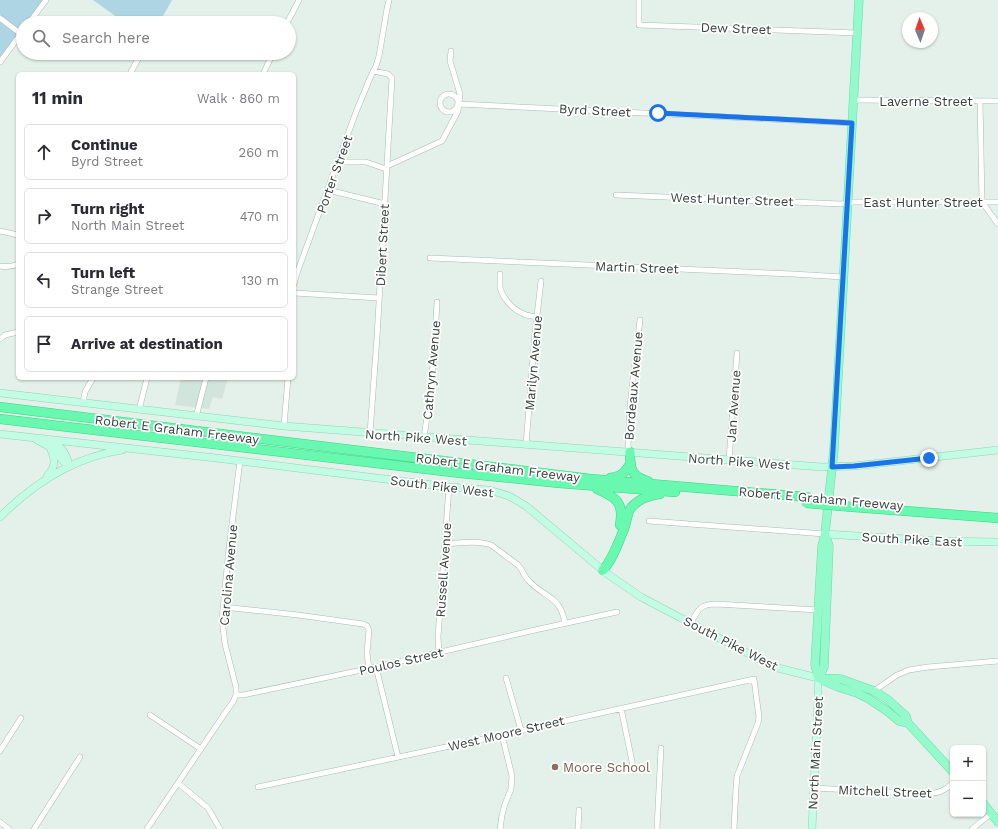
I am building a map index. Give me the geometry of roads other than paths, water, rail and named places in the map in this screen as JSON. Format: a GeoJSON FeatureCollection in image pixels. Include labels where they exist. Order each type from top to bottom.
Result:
{"type":"FeatureCollection","features":[{"type":"Feature","properties":{"kind":"highway","name":"Robert E Graham Freeway"},"geometry":{"type":"LineString","coordinates":[[0,407],[589,482]]}},
{"type":"Feature","properties":{"kind":"highway","name":"Robert E Graham Freeway"},"geometry":{"type":"LineString","coordinates":[[0,419],[380,464],[979,514],[998,518]]}},
{"type":"Feature","properties":{"kind":"highway"},"geometry":{"type":"LineString","coordinates":[[630,452],[630,464],[634,474],[637,477],[672,489]]}},
{"type":"Feature","properties":{"kind":"highway"},"geometry":{"type":"LineString","coordinates":[[589,482],[618,477],[625,472],[630,464]]}},
{"type":"Feature","properties":{"kind":"highway"},"geometry":{"type":"LineString","coordinates":[[589,482],[617,499],[622,512],[616,546]]}},
{"type":"Feature","properties":{"kind":"highway"},"geometry":{"type":"LineString","coordinates":[[603,570],[610,561],[624,529],[630,510],[634,504],[650,496],[672,489]]}},
{"type":"Feature","properties":{"kind":"highway","name":"Robert E Graham Freeway"},"geometry":{"type":"LineString","coordinates":[[979,514],[998,513]]}},
{"type":"Feature","properties":{"kind":"main road"},"geometry":{"type":"LineString","coordinates":[[818,678],[815,664],[818,610],[822,546],[825,534],[832,467],[859,0]]}},
{"type":"Feature","properties":{"kind":"main road","name":"North Pike West"},"geometry":{"type":"LineString","coordinates":[[0,393],[196,417],[284,426],[832,467],[854,466],[998,450]]}},
{"type":"Feature","properties":{"kind":"main road"},"geometry":{"type":"LineString","coordinates":[[0,434],[135,449]]}},
{"type":"Feature","properties":{"kind":"main road"},"geometry":{"type":"LineString","coordinates":[[31,438],[54,450],[64,462],[70,466]]}},
{"type":"Feature","properties":{"kind":"main road"},"geometry":{"type":"LineString","coordinates":[[45,439],[56,444],[64,451],[70,466]]}},
{"type":"Feature","properties":{"kind":"main road"},"geometry":{"type":"LineString","coordinates":[[43,481],[51,472],[54,464],[54,457],[48,446]]}},
{"type":"Feature","properties":{"kind":"main road"},"geometry":{"type":"LineString","coordinates":[[0,517],[26,493],[61,470],[88,458],[106,453],[135,449]]}},
{"type":"Feature","properties":{"kind":"main road","name":"South Pike West"},"geometry":{"type":"LineString","coordinates":[[135,449],[449,487],[489,490],[509,496],[526,506],[603,570],[641,597],[774,667],[818,678]]}},
{"type":"Feature","properties":{"kind":"main road"},"geometry":{"type":"LineString","coordinates":[[818,678],[824,667],[829,546],[825,534]]}},
{"type":"Feature","properties":{"kind":"main road","name":"South Pike East"},"geometry":{"type":"LineString","coordinates":[[825,534],[940,541],[998,542]]}},
{"type":"Feature","properties":{"kind":"main road"},"geometry":{"type":"LineString","coordinates":[[818,678],[841,680],[874,691],[886,699],[907,720],[950,769]]}},
{"type":"Feature","properties":{"kind":"main road"},"geometry":{"type":"LineString","coordinates":[[818,678],[870,699],[899,721],[907,720]]}},
{"type":"Feature","properties":{"kind":"main road","name":"North Main Street"},"geometry":{"type":"LineString","coordinates":[[812,829],[818,678]]}},
{"type":"Feature","properties":{"kind":"main road"},"geometry":{"type":"LineString","coordinates":[[986,806],[998,822]]}},
{"type":"Feature","properties":{"kind":"street"},"geometry":{"type":"LineString","coordinates":[[34,16],[46,0]]}},
{"type":"Feature","properties":{"kind":"street"},"geometry":{"type":"LineString","coordinates":[[291,16],[299,0]]}},
{"type":"Feature","properties":{"kind":"street","name":"Porter Street"},"geometry":{"type":"LineString","coordinates":[[296,277],[359,105],[375,68],[389,0]]}},
{"type":"Feature","properties":{"kind":"street","name":"Dew Street"},"geometry":{"type":"LineString","coordinates":[[639,0],[639,25],[857,33]]}},
{"type":"Feature","properties":{"kind":"street"},"geometry":{"type":"LineString","coordinates":[[0,18],[16,28]]}},
{"type":"Feature","properties":{"kind":"street"},"geometry":{"type":"LineString","coordinates":[[0,62],[16,40]]}},
{"type":"Feature","properties":{"kind":"street"},"geometry":{"type":"LineString","coordinates":[[338,162],[366,162],[386,168],[442,141],[458,110],[460,94],[450,61],[451,51]]}},
{"type":"Feature","properties":{"kind":"street"},"geometry":{"type":"LineString","coordinates":[[131,72],[137,60]]}},
{"type":"Feature","properties":{"kind":"street"},"geometry":{"type":"LineString","coordinates":[[264,72],[270,60]]}},
{"type":"Feature","properties":{"kind":"street","name":"Dibert Street"},"geometry":{"type":"LineString","coordinates":[[370,433],[392,78],[388,74],[375,68]]}},
{"type":"Feature","properties":{"kind":"street","name":"Laverne Street"},"geometry":{"type":"LineString","coordinates":[[854,100],[998,101]]}},
{"type":"Feature","properties":{"kind":"street"},"geometry":{"type":"LineString","coordinates":[[980,101],[982,202],[998,224]]}},
{"type":"Feature","properties":{"kind":"street","name":"Byrd Street"},"geometry":{"type":"LineString","coordinates":[[458,104],[852,123]]}},
{"type":"Feature","properties":{"kind":"street"},"geometry":{"type":"LineString","coordinates":[[328,190],[384,204]]}},
{"type":"Feature","properties":{"kind":"street","name":"West Hunter Street"},"geometry":{"type":"LineString","coordinates":[[616,195],[841,204],[848,203]]}},
{"type":"Feature","properties":{"kind":"street","name":"East Hunter Street"},"geometry":{"type":"LineString","coordinates":[[848,203],[998,202]]}},
{"type":"Feature","properties":{"kind":"street"},"geometry":{"type":"LineString","coordinates":[[0,231],[16,235]]}},
{"type":"Feature","properties":{"kind":"street","name":"Martin Street"},"geometry":{"type":"LineString","coordinates":[[430,258],[843,277]]}},
{"type":"Feature","properties":{"kind":"street"},"geometry":{"type":"LineString","coordinates":[[0,266],[5,267],[16,265]]}},
{"type":"Feature","properties":{"kind":"street"},"geometry":{"type":"LineString","coordinates":[[500,274],[501,292],[509,304],[523,314],[537,317]]}},
{"type":"Feature","properties":{"kind":"street","name":"Marilyn Avenue"},"geometry":{"type":"LineString","coordinates":[[526,445],[541,281]]}},
{"type":"Feature","properties":{"kind":"street"},"geometry":{"type":"LineString","coordinates":[[296,293],[379,298]]}},
{"type":"Feature","properties":{"kind":"street","name":"Cathryn Avenue"},"geometry":{"type":"LineString","coordinates":[[424,437],[431,391],[437,302]]}},
{"type":"Feature","properties":{"kind":"street","name":"Bordeaux Avenue"},"geometry":{"type":"LineString","coordinates":[[630,452],[628,446],[630,406],[640,320]]}},
{"type":"Feature","properties":{"kind":"street"},"geometry":{"type":"LineString","coordinates":[[0,338],[16,333]]}},
{"type":"Feature","properties":{"kind":"street","name":"Jan Avenue"},"geometry":{"type":"LineString","coordinates":[[729,460],[737,353]]}},
{"type":"Feature","properties":{"kind":"street"},"geometry":{"type":"LineString","coordinates":[[83,403],[85,392],[92,380]]}},
{"type":"Feature","properties":{"kind":"street"},"geometry":{"type":"LineString","coordinates":[[140,410],[147,380]]}},
{"type":"Feature","properties":{"kind":"street"},"geometry":{"type":"LineString","coordinates":[[196,417],[205,380]]}},
{"type":"Feature","properties":{"kind":"street"},"geometry":{"type":"LineString","coordinates":[[284,426],[288,380]]}},
{"type":"Feature","properties":{"kind":"street","name":"Carolina Avenue"},"geometry":{"type":"LineString","coordinates":[[236,695],[236,687],[225,644],[223,630],[223,607],[240,461]]}},
{"type":"Feature","properties":{"kind":"street","name":"Russell Avenue"},"geometry":{"type":"LineString","coordinates":[[439,653],[438,637],[449,487]]}},
{"type":"Feature","properties":{"kind":"street"},"geometry":{"type":"LineString","coordinates":[[649,521],[825,534]]}},
{"type":"Feature","properties":{"kind":"street"},"geometry":{"type":"LineString","coordinates":[[445,544],[478,542],[491,545],[518,565],[522,569],[529,583],[560,606],[565,624]]}},
{"type":"Feature","properties":{"kind":"street"},"geometry":{"type":"LineString","coordinates":[[691,623],[700,608],[710,604],[818,610]]}},
{"type":"Feature","properties":{"kind":"street"},"geometry":{"type":"LineString","coordinates":[[223,607],[298,615],[365,625],[368,628],[369,633],[367,653],[369,669]]}},
{"type":"Feature","properties":{"kind":"street","name":"Poulos Street"},"geometry":{"type":"LineString","coordinates":[[236,695],[243,695],[369,669],[618,612]]}},
{"type":"Feature","properties":{"kind":"street"},"geometry":{"type":"LineString","coordinates":[[874,691],[897,675],[909,670],[998,661]]}},
{"type":"Feature","properties":{"kind":"street"},"geometry":{"type":"LineString","coordinates":[[376,667],[398,757]]}},
{"type":"Feature","properties":{"kind":"street"},"geometry":{"type":"LineString","coordinates":[[506,678],[521,730]]}},
{"type":"Feature","properties":{"kind":"street","name":"West Moore Street"},"geometry":{"type":"LineString","coordinates":[[258,787],[754,679],[759,717],[737,776],[734,829]]}},
{"type":"Feature","properties":{"kind":"street"},"geometry":{"type":"LineString","coordinates":[[147,829],[233,702],[236,695]]}},
{"type":"Feature","properties":{"kind":"street"},"geometry":{"type":"LineString","coordinates":[[621,708],[634,771]]}},
{"type":"Feature","properties":{"kind":"street"},"geometry":{"type":"LineString","coordinates":[[150,715],[201,748]]}},
{"type":"Feature","properties":{"kind":"street"},"geometry":{"type":"LineString","coordinates":[[0,751],[2,744],[21,718]]}},
{"type":"Feature","properties":{"kind":"street"},"geometry":{"type":"LineString","coordinates":[[500,829],[503,810],[512,782],[512,776],[502,735]]}},
{"type":"Feature","properties":{"kind":"street"},"geometry":{"type":"LineString","coordinates":[[657,829],[662,748]]}},
{"type":"Feature","properties":{"kind":"street"},"geometry":{"type":"LineString","coordinates":[[34,829],[80,757]]}},
{"type":"Feature","properties":{"kind":"street"},"geometry":{"type":"LineString","coordinates":[[178,783],[208,808],[220,829]]}},
{"type":"Feature","properties":{"kind":"street","name":"Mitchell Street"},"geometry":{"type":"LineString","coordinates":[[814,788],[927,794],[942,792],[950,787]]}},
{"type":"Feature","properties":{"kind":"street"},"geometry":{"type":"LineString","coordinates":[[578,829],[579,810]]}},
{"type":"Feature","properties":{"kind":"street"},"geometry":{"type":"LineString","coordinates":[[972,829],[992,813]]}},
{"type":"Feature","properties":{"kind":"street"},"geometry":{"type":"LineString","coordinates":[[0,822],[9,829]]}},
{"type":"Feature","properties":{"kind":"place","name":"Moore School"},"geometry":{"type":"Point","coordinates":[555,767]}}]}
